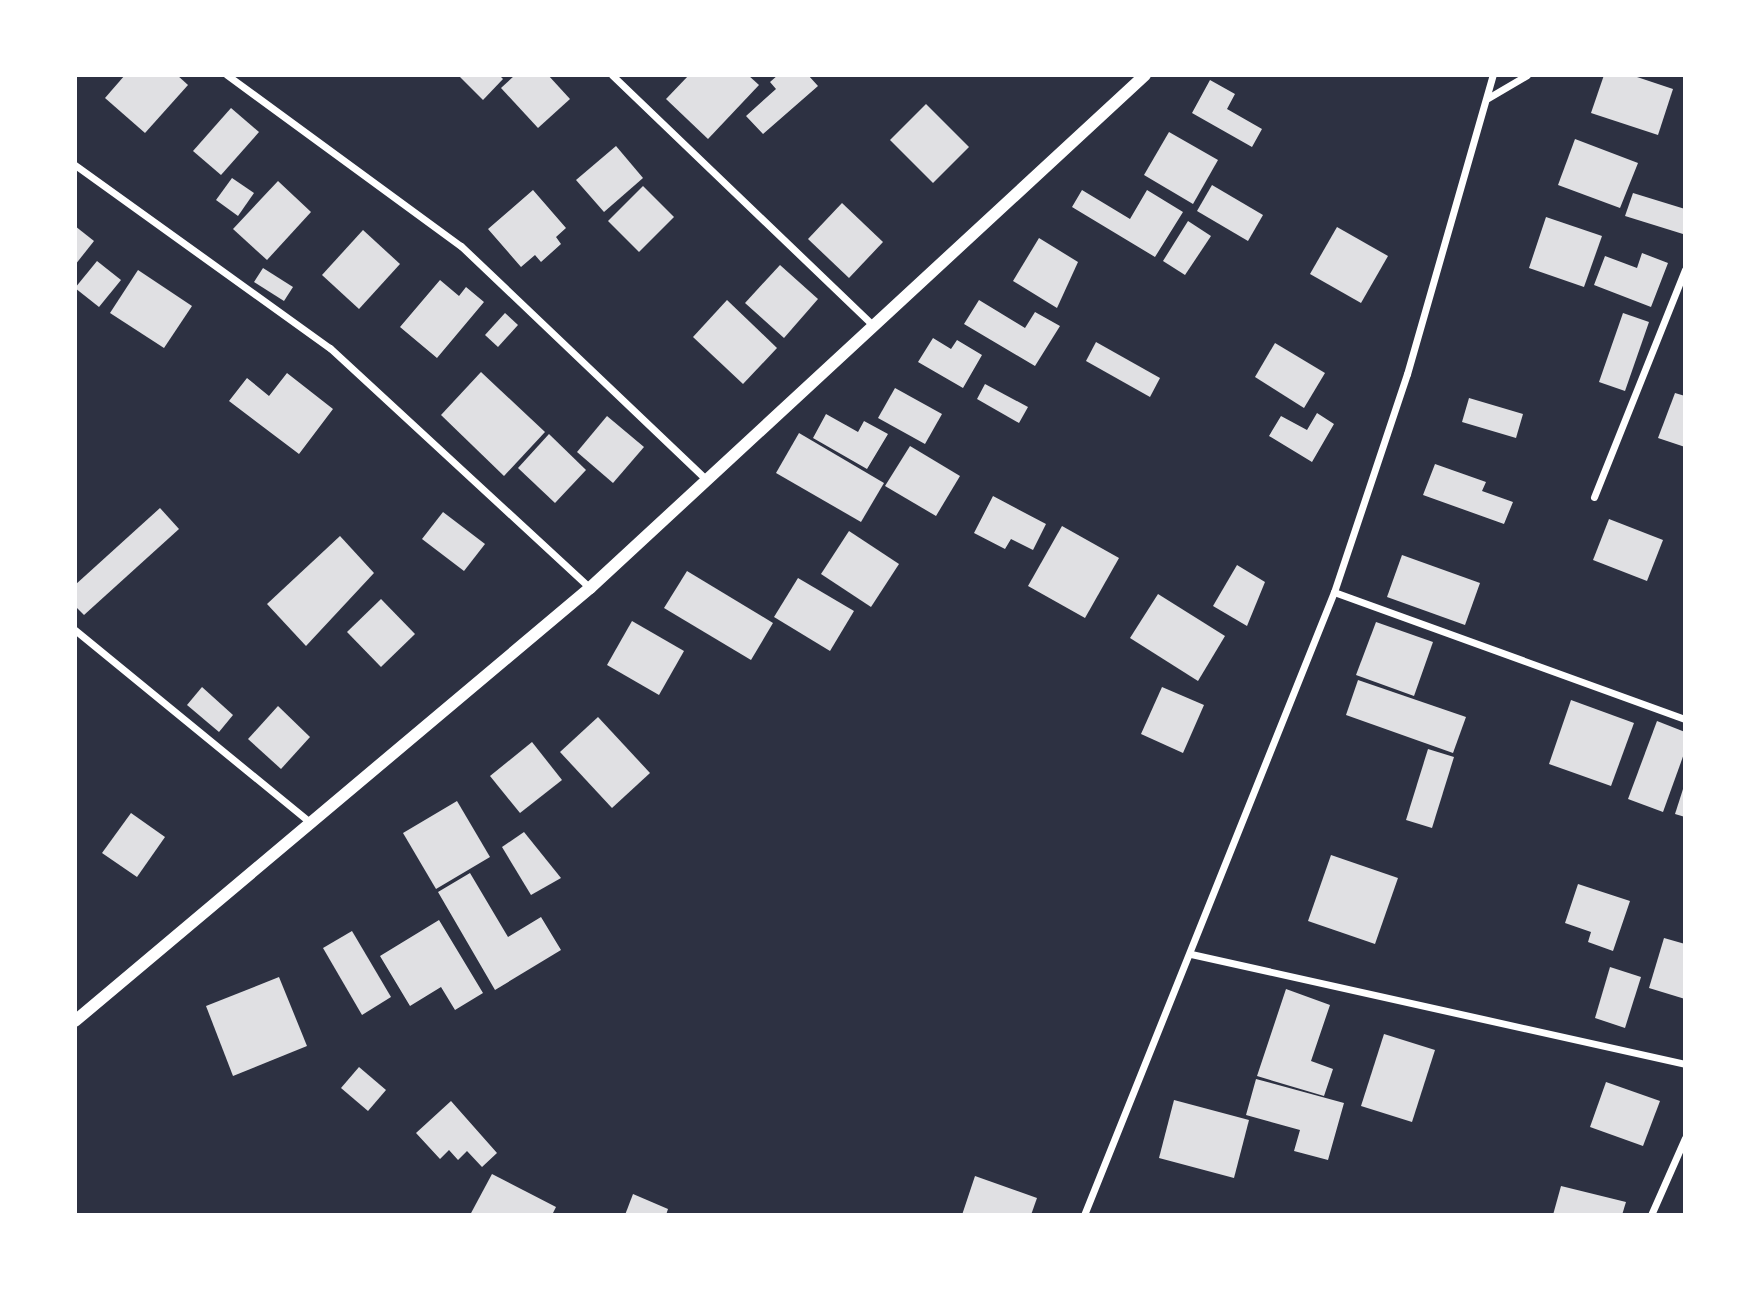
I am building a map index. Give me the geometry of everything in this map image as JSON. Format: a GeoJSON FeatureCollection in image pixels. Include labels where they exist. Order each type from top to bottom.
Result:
{"type":"FeatureCollection","features":[{"type":"Feature","properties":{"kind":"street"},"geometry":{"type":"LineString","coordinates":[[227,75],[461,246],[706,479]]}},
{"type":"Feature","properties":{"kind":"street"},"geometry":{"type":"LineString","coordinates":[[612,75],[871,323]]}},
{"type":"Feature","properties":{"kind":"street"},"geometry":{"type":"LineString","coordinates":[[75,1021],[590,588],[871,323],[1145,75]]}},
{"type":"Feature","properties":{"kind":"street"},"geometry":{"type":"LineString","coordinates":[[1084,1215],[1191,954],[1334,592],[1407,373],[1493,75]]}},
{"type":"Feature","properties":{"kind":"street"},"geometry":{"type":"LineString","coordinates":[[1488,98],[1527,75]]}},
{"type":"Feature","properties":{"kind":"street"},"geometry":{"type":"LineString","coordinates":[[75,165],[330,348],[590,588]]}},
{"type":"Feature","properties":{"kind":"street"},"geometry":{"type":"LineString","coordinates":[[1594,497],[1685,270]]}},
{"type":"Feature","properties":{"kind":"street"},"geometry":{"type":"LineString","coordinates":[[1334,592],[1685,719]]}},
{"type":"Feature","properties":{"kind":"street"},"geometry":{"type":"LineString","coordinates":[[75,629],[312,824]]}},
{"type":"Feature","properties":{"kind":"street"},"geometry":{"type":"LineString","coordinates":[[1191,954],[1685,1065]]}},
{"type":"Feature","properties":{"kind":"street"},"geometry":{"type":"LineString","coordinates":[[1651,1215],[1685,1138]]}},
{"type":"Feature","properties":{"kind":"building"},"geometry":{"type":"Polygon","coordinates":[[[125,75],[177,75],[188,85],[145,133],[105,98],[125,75]]]}},
{"type":"Feature","properties":{"kind":"building"},"geometry":{"type":"Polygon","coordinates":[[[458,75],[499,75],[503,79],[483,100],[458,75]]]}},
{"type":"Feature","properties":{"kind":"building"},"geometry":{"type":"Polygon","coordinates":[[[515,75],[548,75],[570,99],[538,128],[501,88],[515,75]]]}},
{"type":"Feature","properties":{"kind":"building"},"geometry":{"type":"Polygon","coordinates":[[[689,75],[748,75],[759,85],[708,139],[666,99],[689,75]]]}},
{"type":"Feature","properties":{"kind":"building"},"geometry":{"type":"Polygon","coordinates":[[[778,75],[808,75],[818,86],[763,134],[746,116],[776,89],[770,82],[778,75]]]}},
{"type":"Feature","properties":{"kind":"building"},"geometry":{"type":"Polygon","coordinates":[[[1604,75],[1631,75],[1673,89],[1658,135],[1591,113],[1604,75]]]}},
{"type":"Feature","properties":{"kind":"building"},"geometry":{"type":"Polygon","coordinates":[[[1210,80],[1235,94],[1227,109],[1262,129],[1252,147],[1192,113],[1210,80]]]}},
{"type":"Feature","properties":{"kind":"building"},"geometry":{"type":"Polygon","coordinates":[[[926,104],[969,147],[933,183],[890,140],[926,104]]]}},
{"type":"Feature","properties":{"kind":"building"},"geometry":{"type":"Polygon","coordinates":[[[231,108],[259,132],[221,175],[193,151],[231,108]]]}},
{"type":"Feature","properties":{"kind":"building"},"geometry":{"type":"Polygon","coordinates":[[[1169,132],[1218,160],[1193,204],[1144,175],[1169,132]]]}},
{"type":"Feature","properties":{"kind":"building"},"geometry":{"type":"Polygon","coordinates":[[[1575,139],[1638,163],[1620,208],[1558,185],[1575,139]]]}},
{"type":"Feature","properties":{"kind":"building"},"geometry":{"type":"Polygon","coordinates":[[[616,146],[643,178],[604,212],[576,180],[616,146]]]}},
{"type":"Feature","properties":{"kind":"building"},"geometry":{"type":"Polygon","coordinates":[[[232,178],[254,193],[238,216],[216,200],[232,178]]]}},
{"type":"Feature","properties":{"kind":"building"},"geometry":{"type":"Polygon","coordinates":[[[278,181],[311,212],[267,260],[233,229],[278,181]]]}},
{"type":"Feature","properties":{"kind":"building"},"geometry":{"type":"Polygon","coordinates":[[[1212,185],[1263,215],[1248,241],[1197,211],[1212,185]]]}},
{"type":"Feature","properties":{"kind":"building"},"geometry":{"type":"Polygon","coordinates":[[[643,186],[674,217],[639,252],[608,221],[643,186]]]}},
{"type":"Feature","properties":{"kind":"building"},"geometry":{"type":"Polygon","coordinates":[[[533,190],[566,228],[556,237],[561,244],[541,262],[535,255],[521,267],[488,229],[533,190]]]}},
{"type":"Feature","properties":{"kind":"building"},"geometry":{"type":"Polygon","coordinates":[[[1082,190],[1130,219],[1147,190],[1183,212],[1155,257],[1072,207],[1082,190]]]}},
{"type":"Feature","properties":{"kind":"building"},"geometry":{"type":"Polygon","coordinates":[[[1633,193],[1685,209],[1683,234],[1625,216],[1633,193]]]}},
{"type":"Feature","properties":{"kind":"building"},"geometry":{"type":"Polygon","coordinates":[[[842,203],[883,242],[849,278],[808,239],[842,203]]]}},
{"type":"Feature","properties":{"kind":"building"},"geometry":{"type":"Polygon","coordinates":[[[1546,217],[1602,236],[1584,287],[1529,268],[1546,217]]]}},
{"type":"Feature","properties":{"kind":"building"},"geometry":{"type":"Polygon","coordinates":[[[1188,221],[1211,236],[1185,275],[1163,261],[1188,221]]]}},
{"type":"Feature","properties":{"kind":"building"},"geometry":{"type":"Polygon","coordinates":[[[75,226],[94,241],[75,265],[75,226]]]}},
{"type":"Feature","properties":{"kind":"building"},"geometry":{"type":"Polygon","coordinates":[[[1337,227],[1388,256],[1361,303],[1310,274],[1337,227]]]}},
{"type":"Feature","properties":{"kind":"building"},"geometry":{"type":"Polygon","coordinates":[[[363,230],[400,264],[359,309],[322,275],[363,230]]]}},
{"type":"Feature","properties":{"kind":"building"},"geometry":{"type":"Polygon","coordinates":[[[1039,238],[1078,262],[1057,308],[1013,281],[1039,238]]]}},
{"type":"Feature","properties":{"kind":"building"},"geometry":{"type":"Polygon","coordinates":[[[1642,253],[1668,263],[1651,307],[1594,285],[1605,256],[1637,268],[1642,253]]]}},
{"type":"Feature","properties":{"kind":"building"},"geometry":{"type":"Polygon","coordinates":[[[97,261],[121,280],[99,307],[75,288],[97,261]]]}},
{"type":"Feature","properties":{"kind":"building"},"geometry":{"type":"Polygon","coordinates":[[[780,265],[818,299],[784,338],[745,303],[780,265]]]}},
{"type":"Feature","properties":{"kind":"building"},"geometry":{"type":"Polygon","coordinates":[[[263,268],[293,287],[284,301],[254,282],[263,268]]]}},
{"type":"Feature","properties":{"kind":"building"},"geometry":{"type":"Polygon","coordinates":[[[138,270],[192,306],[164,348],[110,313],[138,270]]]}},
{"type":"Feature","properties":{"kind":"building"},"geometry":{"type":"Polygon","coordinates":[[[440,280],[459,296],[466,287],[484,302],[437,358],[400,327],[440,280]]]}},
{"type":"Feature","properties":{"kind":"building"},"geometry":{"type":"Polygon","coordinates":[[[727,300],[777,348],[743,384],[693,337],[727,300]]]}},
{"type":"Feature","properties":{"kind":"building"},"geometry":{"type":"Polygon","coordinates":[[[979,300],[1025,328],[1035,312],[1060,326],[1035,366],[964,324],[979,300]]]}},
{"type":"Feature","properties":{"kind":"building"},"geometry":{"type":"Polygon","coordinates":[[[505,313],[518,325],[498,347],[485,335],[505,313]]]}},
{"type":"Feature","properties":{"kind":"building"},"geometry":{"type":"Polygon","coordinates":[[[1623,313],[1649,322],[1625,391],[1599,382],[1623,313]]]}},
{"type":"Feature","properties":{"kind":"building"},"geometry":{"type":"Polygon","coordinates":[[[933,338],[951,349],[957,340],[982,355],[963,388],[918,362],[933,338]]]}},
{"type":"Feature","properties":{"kind":"building"},"geometry":{"type":"Polygon","coordinates":[[[1096,342],[1160,378],[1150,397],[1086,361],[1096,342]]]}},
{"type":"Feature","properties":{"kind":"building"},"geometry":{"type":"Polygon","coordinates":[[[1275,343],[1325,373],[1304,408],[1255,377],[1275,343]]]}},
{"type":"Feature","properties":{"kind":"building"},"geometry":{"type":"Polygon","coordinates":[[[481,372],[545,432],[504,476],[441,415],[481,372]]]}},
{"type":"Feature","properties":{"kind":"building"},"geometry":{"type":"Polygon","coordinates":[[[287,373],[333,409],[299,454],[229,401],[247,378],[269,396],[287,373]]]}},
{"type":"Feature","properties":{"kind":"building"},"geometry":{"type":"Polygon","coordinates":[[[985,384],[1028,407],[1019,423],[977,399],[985,384]]]}},
{"type":"Feature","properties":{"kind":"building"},"geometry":{"type":"Polygon","coordinates":[[[895,388],[942,414],[925,444],[878,418],[895,388]]]}},
{"type":"Feature","properties":{"kind":"building"},"geometry":{"type":"Polygon","coordinates":[[[1675,393],[1685,396],[1685,447],[1658,438],[1675,393]]]}},
{"type":"Feature","properties":{"kind":"building"},"geometry":{"type":"Polygon","coordinates":[[[1469,398],[1523,414],[1516,438],[1462,422],[1469,398]]]}},
{"type":"Feature","properties":{"kind":"building"},"geometry":{"type":"Polygon","coordinates":[[[1317,413],[1334,424],[1312,462],[1269,436],[1281,416],[1307,430],[1317,413]]]}},
{"type":"Feature","properties":{"kind":"building"},"geometry":{"type":"Polygon","coordinates":[[[826,414],[858,432],[864,421],[888,434],[867,469],[813,438],[826,414]]]}},
{"type":"Feature","properties":{"kind":"building"},"geometry":{"type":"Polygon","coordinates":[[[607,416],[644,447],[613,483],[577,452],[607,416]]]}},
{"type":"Feature","properties":{"kind":"building"},"geometry":{"type":"Polygon","coordinates":[[[799,433],[884,483],[861,522],[776,473],[799,433]]]}},
{"type":"Feature","properties":{"kind":"building"},"geometry":{"type":"Polygon","coordinates":[[[549,434],[586,470],[555,503],[518,468],[549,434]]]}},
{"type":"Feature","properties":{"kind":"building"},"geometry":{"type":"Polygon","coordinates":[[[910,446],[960,476],[936,516],[885,486],[910,446]]]}},
{"type":"Feature","properties":{"kind":"building"},"geometry":{"type":"Polygon","coordinates":[[[1435,464],[1486,482],[1482,491],[1513,502],[1504,524],[1423,495],[1435,464]]]}},
{"type":"Feature","properties":{"kind":"building"},"geometry":{"type":"Polygon","coordinates":[[[993,496],[1046,524],[1033,550],[1011,539],[1005,549],[974,533],[993,496]]]}},
{"type":"Feature","properties":{"kind":"building"},"geometry":{"type":"Polygon","coordinates":[[[160,508],[179,529],[84,615],[75,606],[75,585],[160,508]]]}},
{"type":"Feature","properties":{"kind":"building"},"geometry":{"type":"Polygon","coordinates":[[[443,512],[485,544],[464,571],[422,539],[443,512]]]}},
{"type":"Feature","properties":{"kind":"building"},"geometry":{"type":"Polygon","coordinates":[[[1609,519],[1663,540],[1647,581],[1593,560],[1609,519]]]}},
{"type":"Feature","properties":{"kind":"building"},"geometry":{"type":"Polygon","coordinates":[[[1062,526],[1119,558],[1085,618],[1028,586],[1062,526]]]}},
{"type":"Feature","properties":{"kind":"building"},"geometry":{"type":"Polygon","coordinates":[[[849,531],[899,564],[871,607],[821,574],[849,531]]]}},
{"type":"Feature","properties":{"kind":"building"},"geometry":{"type":"Polygon","coordinates":[[[340,536],[374,573],[306,646],[267,604],[340,536]]]}},
{"type":"Feature","properties":{"kind":"building"},"geometry":{"type":"Polygon","coordinates":[[[1402,555],[1480,583],[1465,625],[1387,597],[1402,555]]]}},
{"type":"Feature","properties":{"kind":"building"},"geometry":{"type":"Polygon","coordinates":[[[1237,565],[1265,582],[1247,626],[1213,606],[1237,565]]]}},
{"type":"Feature","properties":{"kind":"building"},"geometry":{"type":"Polygon","coordinates":[[[687,571],[773,623],[751,660],[664,608],[687,571]]]}},
{"type":"Feature","properties":{"kind":"building"},"geometry":{"type":"Polygon","coordinates":[[[798,578],[854,611],[830,651],[774,617],[798,578]]]}},
{"type":"Feature","properties":{"kind":"building"},"geometry":{"type":"Polygon","coordinates":[[[1158,594],[1225,636],[1198,681],[1130,638],[1158,594]]]}},
{"type":"Feature","properties":{"kind":"building"},"geometry":{"type":"Polygon","coordinates":[[[381,599],[415,634],[381,667],[347,632],[381,599]]]}},
{"type":"Feature","properties":{"kind":"building"},"geometry":{"type":"Polygon","coordinates":[[[632,621],[684,651],[659,695],[607,665],[632,621]]]}},
{"type":"Feature","properties":{"kind":"building"},"geometry":{"type":"Polygon","coordinates":[[[1376,622],[1433,642],[1414,696],[1356,675],[1376,622]]]}},
{"type":"Feature","properties":{"kind":"building"},"geometry":{"type":"Polygon","coordinates":[[[1358,680],[1466,717],[1453,753],[1346,715],[1358,680]]]}},
{"type":"Feature","properties":{"kind":"building"},"geometry":{"type":"Polygon","coordinates":[[[202,687],[233,715],[219,732],[187,705],[202,687]]]}},
{"type":"Feature","properties":{"kind":"building"},"geometry":{"type":"Polygon","coordinates":[[[1162,687],[1204,705],[1183,753],[1141,734],[1162,687]]]}},
{"type":"Feature","properties":{"kind":"building"},"geometry":{"type":"Polygon","coordinates":[[[1571,700],[1634,723],[1611,786],[1549,764],[1571,700]]]}},
{"type":"Feature","properties":{"kind":"building"},"geometry":{"type":"Polygon","coordinates":[[[278,706],[310,737],[281,769],[248,739],[278,706]]]}},
{"type":"Feature","properties":{"kind":"building"},"geometry":{"type":"Polygon","coordinates":[[[598,717],[650,773],[612,808],[560,752],[598,717]]]}},
{"type":"Feature","properties":{"kind":"building"},"geometry":{"type":"Polygon","coordinates":[[[1657,721],[1685,732],[1685,751],[1663,812],[1628,799],[1657,721]]]}},
{"type":"Feature","properties":{"kind":"building"},"geometry":{"type":"Polygon","coordinates":[[[532,742],[562,780],[520,813],[490,776],[532,742]]]}},
{"type":"Feature","properties":{"kind":"building"},"geometry":{"type":"Polygon","coordinates":[[[1428,749],[1454,757],[1432,828],[1406,820],[1428,749]]]}},
{"type":"Feature","properties":{"kind":"building"},"geometry":{"type":"Polygon","coordinates":[[[1685,787],[1685,817],[1675,814],[1685,787]]]}},
{"type":"Feature","properties":{"kind":"building"},"geometry":{"type":"Polygon","coordinates":[[[457,801],[490,857],[436,889],[403,833],[457,801]]]}},
{"type":"Feature","properties":{"kind":"building"},"geometry":{"type":"Polygon","coordinates":[[[131,813],[165,837],[137,877],[102,853],[131,813]]]}},
{"type":"Feature","properties":{"kind":"building"},"geometry":{"type":"Polygon","coordinates":[[[524,832],[561,878],[531,895],[502,847],[524,832]]]}},
{"type":"Feature","properties":{"kind":"building"},"geometry":{"type":"Polygon","coordinates":[[[1331,855],[1398,878],[1375,944],[1308,921],[1331,855]]]}},
{"type":"Feature","properties":{"kind":"building"},"geometry":{"type":"Polygon","coordinates":[[[470,873],[508,937],[541,917],[561,950],[495,990],[438,892],[470,873]]]}},
{"type":"Feature","properties":{"kind":"building"},"geometry":{"type":"Polygon","coordinates":[[[1578,884],[1630,901],[1613,951],[1588,942],[1591,932],[1565,923],[1578,884]]]}},
{"type":"Feature","properties":{"kind":"building"},"geometry":{"type":"Polygon","coordinates":[[[439,920],[483,993],[455,1010],[441,987],[410,1006],[380,956],[439,920]]]}},
{"type":"Feature","properties":{"kind":"building"},"geometry":{"type":"Polygon","coordinates":[[[352,931],[391,997],[362,1015],[323,948],[352,931]]]}},
{"type":"Feature","properties":{"kind":"building"},"geometry":{"type":"Polygon","coordinates":[[[1664,938],[1685,944],[1685,999],[1649,988],[1664,938]]]}},
{"type":"Feature","properties":{"kind":"building"},"geometry":{"type":"Polygon","coordinates":[[[1610,967],[1641,977],[1625,1028],[1595,1018],[1610,967]]]}},
{"type":"Feature","properties":{"kind":"building"},"geometry":{"type":"Polygon","coordinates":[[[279,977],[307,1046],[233,1076],[206,1006],[279,977]]]}},
{"type":"Feature","properties":{"kind":"building"},"geometry":{"type":"Polygon","coordinates":[[[1286,989],[1330,1005],[1311,1061],[1333,1069],[1324,1096],[1257,1076],[1286,989]]]}},
{"type":"Feature","properties":{"kind":"building"},"geometry":{"type":"Polygon","coordinates":[[[1384,1034],[1435,1050],[1412,1122],[1361,1106],[1384,1034]]]}},
{"type":"Feature","properties":{"kind":"building"},"geometry":{"type":"Polygon","coordinates":[[[359,1067],[386,1090],[368,1111],[341,1088],[359,1067]]]}},
{"type":"Feature","properties":{"kind":"building"},"geometry":{"type":"Polygon","coordinates":[[[1256,1079],[1344,1103],[1328,1160],[1294,1151],[1300,1130],[1246,1115],[1256,1079]]]}},
{"type":"Feature","properties":{"kind":"building"},"geometry":{"type":"Polygon","coordinates":[[[1606,1082],[1660,1101],[1643,1146],[1590,1127],[1606,1082]]]}},
{"type":"Feature","properties":{"kind":"building"},"geometry":{"type":"Polygon","coordinates":[[[1174,1100],[1249,1120],[1234,1178],[1159,1158],[1174,1100]]]}},
{"type":"Feature","properties":{"kind":"building"},"geometry":{"type":"Polygon","coordinates":[[[451,1101],[497,1153],[482,1167],[467,1151],[458,1160],[449,1150],[440,1159],[416,1133],[451,1101]]]}},
{"type":"Feature","properties":{"kind":"building"},"geometry":{"type":"Polygon","coordinates":[[[492,1174],[556,1207],[552,1215],[470,1215],[492,1174]]]}},
{"type":"Feature","properties":{"kind":"building"},"geometry":{"type":"Polygon","coordinates":[[[975,1176],[1037,1198],[1031,1215],[962,1215],[975,1176]]]}},
{"type":"Feature","properties":{"kind":"building"},"geometry":{"type":"Polygon","coordinates":[[[1561,1186],[1626,1202],[1622,1215],[1553,1215],[1561,1186]]]}},
{"type":"Feature","properties":{"kind":"building"},"geometry":{"type":"Polygon","coordinates":[[[633,1194],[668,1209],[666,1215],[625,1215],[633,1194]]]}}]}
